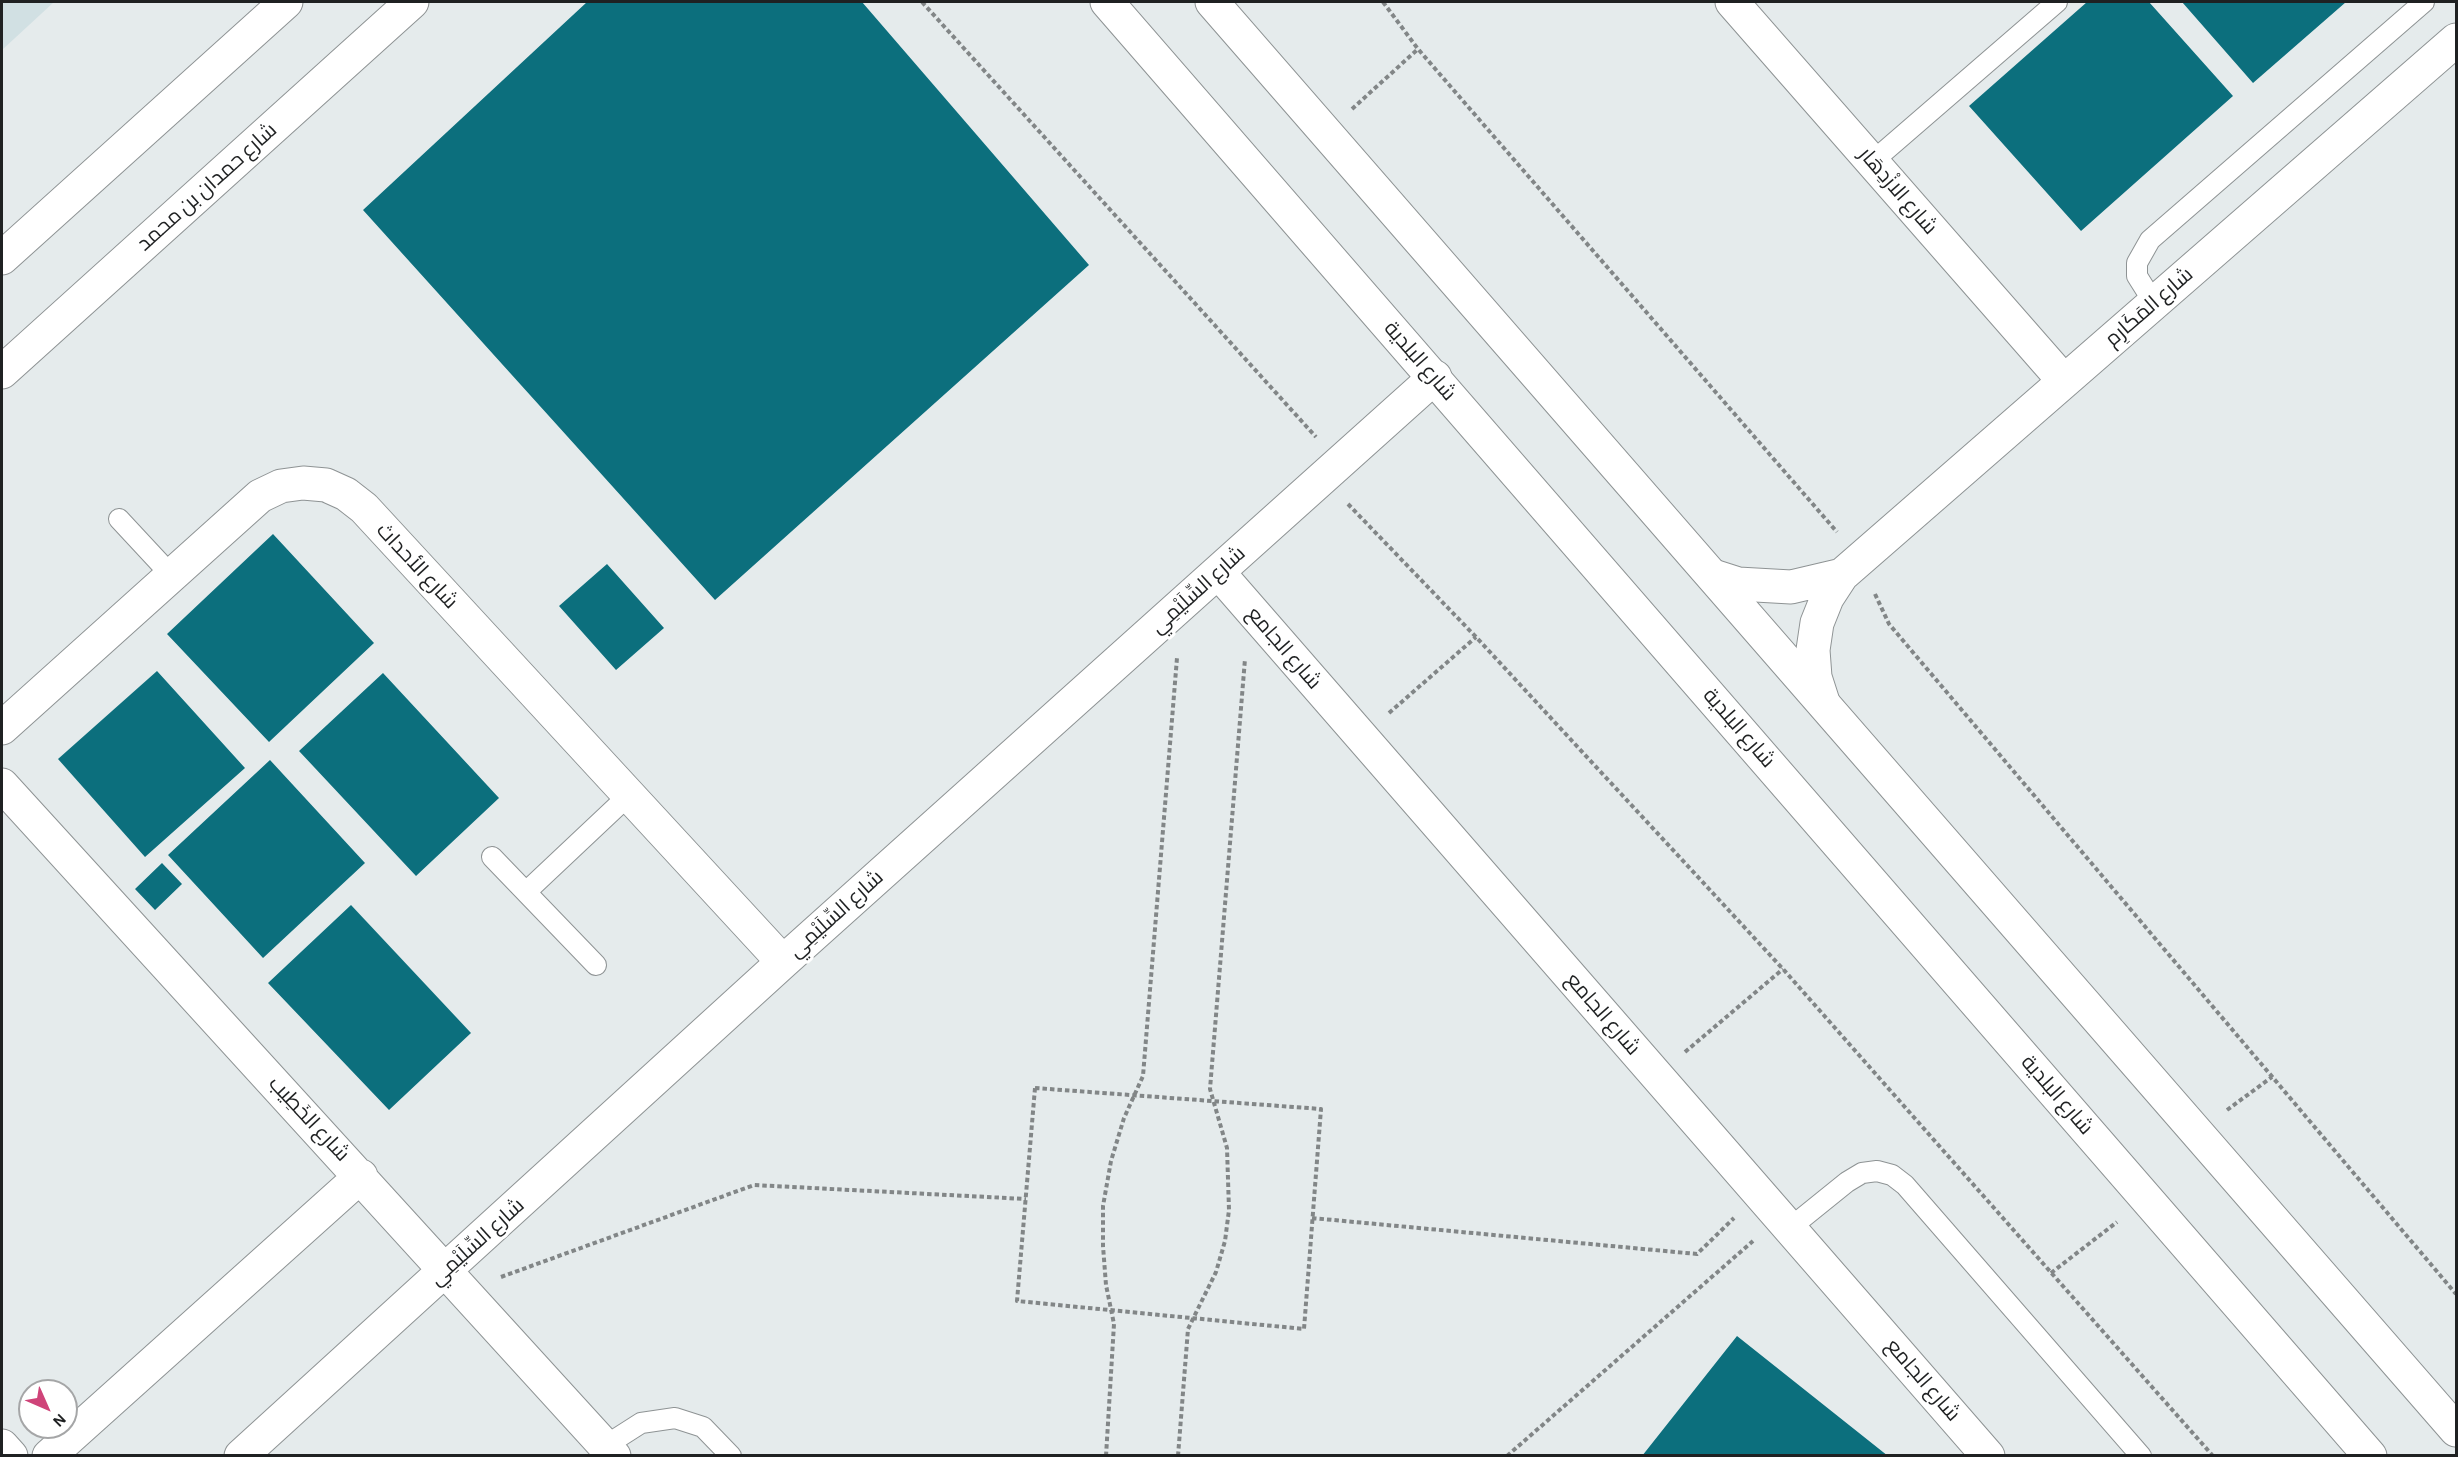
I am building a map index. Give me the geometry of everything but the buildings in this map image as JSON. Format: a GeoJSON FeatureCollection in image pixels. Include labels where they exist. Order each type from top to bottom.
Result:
{"type":"FeatureCollection","features":[{"type":"Feature","properties":{"kind":"street"},"geometry":{"type":"LineString","coordinates":[[9,246],[286,2]]}},
{"type":"Feature","properties":{"kind":"street","name":"شارع حمدان بن محمد"},"geometry":{"type":"LineString","coordinates":[[2,372],[412,2]]}},
{"type":"Feature","properties":{"kind":"street","name":"شارع البلدية"},"geometry":{"type":"LineString","coordinates":[[1107,2],[2370,1455]]}},
{"type":"Feature","properties":{"kind":"street"},"geometry":{"type":"LineString","coordinates":[[1212,2],[2457,1430]]}},
{"type":"Feature","properties":{"kind":"street","name":"شارع الازْدِهَار"},"geometry":{"type":"LineString","coordinates":[[1732,2],[2064,381]]}},
{"type":"Feature","properties":{"kind":"street","name":"شارع المَكَارِم"},"geometry":{"type":"LineString","coordinates":[[1823,702],[1815,677],[1813,650],[1820,614],[1827,598],[1851,567],[2457,40]]}},
{"type":"Feature","properties":{"kind":"street","name":"شارع السِّلَيْمِي"},"geometry":{"type":"LineString","coordinates":[[241,1455],[783,962],[1435,377]]}},
{"type":"Feature","properties":{"kind":"street","name":"شارع الأحداث"},"geometry":{"type":"LineString","coordinates":[[2,728],[261,496],[271,491],[303,483],[326,485],[346,494],[364,508],[783,962]]}},
{"type":"Feature","properties":{"kind":"street","name":"شارع المَكَارِم"},"geometry":{"type":"LineString","coordinates":[[1713,576],[1738,584],[1791,587],[1851,567]]}},
{"type":"Feature","properties":{"kind":"street","name":"شارع الجامع"},"geometry":{"type":"LineString","coordinates":[[1218,572],[1988,1455]]}},
{"type":"Feature","properties":{"kind":"street","name":"شارع الخَطِيب"},"geometry":{"type":"LineString","coordinates":[[2,785],[447,1270],[609,1451]]}},
{"type":"Feature","properties":{"kind":"street"},"geometry":{"type":"LineString","coordinates":[[49,1455],[361,1176]]}},
{"type":"Feature","properties":{"kind":"street"},"geometry":{"type":"LineString","coordinates":[[2,1446],[11,1455]]}},
{"type":"Feature","properties":{"kind":"lane"},"geometry":{"type":"LineString","coordinates":[[1872,162],[2057,2]]}},
{"type":"Feature","properties":{"kind":"lane"},"geometry":{"type":"LineString","coordinates":[[2154,303],[2137,276],[2137,263],[2150,240],[2424,2]]}},
{"type":"Feature","properties":{"kind":"lane"},"geometry":{"type":"LineString","coordinates":[[119,519],[172,576]]}},
{"type":"Feature","properties":{"kind":"lane"},"geometry":{"type":"LineString","coordinates":[[526,892],[629,795]]}},
{"type":"Feature","properties":{"kind":"lane"},"geometry":{"type":"LineString","coordinates":[[492,857],[596,964]]}},
{"type":"Feature","properties":{"kind":"lane"},"geometry":{"type":"LineString","coordinates":[[1777,1213],[1862,1173],[1877,1171],[1892,1175],[1905,1185],[2141,1455]]}},
{"type":"Feature","properties":{"kind":"lane"},"geometry":{"type":"LineString","coordinates":[[609,1451],[641,1424],[675,1418],[703,1428],[731,1455]]}},
{"type":"Feature","properties":{"kind":"path"},"geometry":{"type":"LineString","coordinates":[[922,2],[1321,442],[1304,458],[1476,637],[1783,969],[2213,1455]]}},
{"type":"Feature","properties":{"kind":"path"},"geometry":{"type":"LineString","coordinates":[[1383,2],[1418,49],[1851,567],[1889,624],[2457,1294]]}},
{"type":"Feature","properties":{"kind":"path"},"geometry":{"type":"LineString","coordinates":[[1327,133],[1418,49]]}},
{"type":"Feature","properties":{"kind":"path"},"geometry":{"type":"LineString","coordinates":[[1106,1455],[1114,1324],[1103,1246],[1104,1206],[1111,1161],[1143,1076],[1181,605]]}},
{"type":"Feature","properties":{"kind":"path"},"geometry":{"type":"LineString","coordinates":[[1178,1455],[1188,1329],[1216,1272],[1225,1241],[1229,1210],[1227,1148],[1210,1089],[1249,608]]}},
{"type":"Feature","properties":{"kind":"path"},"geometry":{"type":"LineString","coordinates":[[1361,737],[1476,637]]}},
{"type":"Feature","properties":{"kind":"path"},"geometry":{"type":"LineString","coordinates":[[1657,1076],[1783,969]]}},
{"type":"Feature","properties":{"kind":"path"},"geometry":{"type":"LineString","coordinates":[[2197,1132],[2272,1077]]}},
{"type":"Feature","properties":{"kind":"path"},"geometry":{"type":"LineString","coordinates":[[1035,1088],[1134,1096],[1321,1109],[1304,1329],[1017,1301],[1035,1088]]}},
{"type":"Feature","properties":{"kind":"path"},"geometry":{"type":"LineString","coordinates":[[447,1270],[505,1277],[754,1185],[1026,1199]]}},
{"type":"Feature","properties":{"kind":"path"},"geometry":{"type":"LineString","coordinates":[[2051,1273],[2146,1199]]}},
{"type":"Feature","properties":{"kind":"path"},"geometry":{"type":"LineString","coordinates":[[1312,1218],[1697,1254],[1777,1213]]}},
{"type":"Feature","properties":{"kind":"path"},"geometry":{"type":"LineString","coordinates":[[1507,1455],[1777,1213]]}},
{"type":"Feature","properties":{"kind":"shaded area"},"geometry":{"type":"Polygon","coordinates":[[[2,2],[54,2],[2,50],[2,2]]]}}]}
